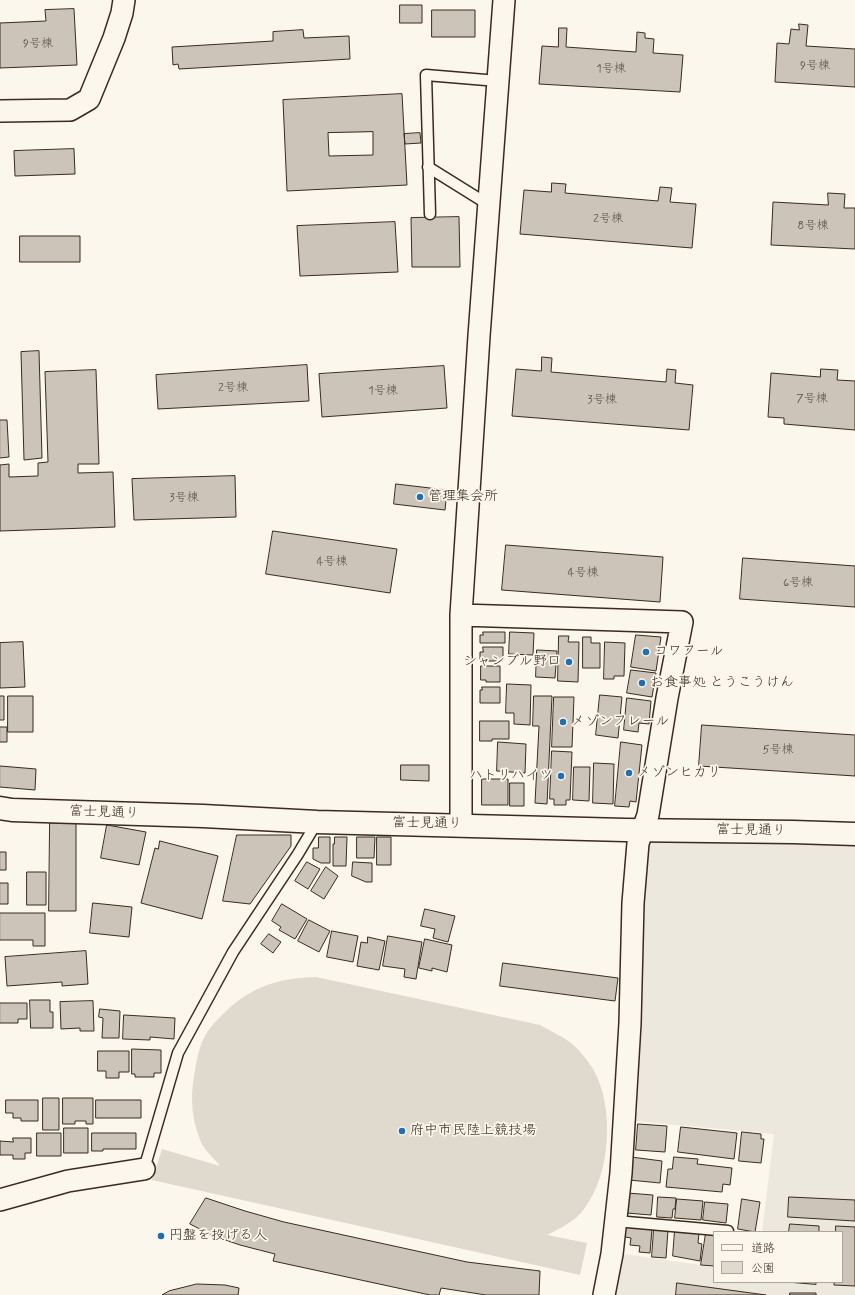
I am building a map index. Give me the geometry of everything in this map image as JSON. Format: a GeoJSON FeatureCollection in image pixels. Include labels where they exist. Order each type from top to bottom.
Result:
{"type":"FeatureCollection","features":[{"type":"Feature","properties":{"kind":"street"},"geometry":{"type":"LineString","coordinates":[[0,111],[70,110],[89,99],[114,38],[122,13],[124,0]]}},
{"type":"Feature","properties":{"kind":"street"},"geometry":{"type":"LineString","coordinates":[[461,825],[461,614],[479,336],[504,0]]}},
{"type":"Feature","properties":{"kind":"street"},"geometry":{"type":"LineString","coordinates":[[461,614],[682,622],[667,698],[648,815],[638,842],[633,903],[630,1023],[621,1173],[612,1254],[604,1295]]}},
{"type":"Feature","properties":{"kind":"street","name":"富士見通り"},"geometry":{"type":"LineString","coordinates":[[0,808],[12,810],[203,816],[317,822],[855,834]]}},
{"type":"Feature","properties":{"kind":"street"},"geometry":{"type":"LineString","coordinates":[[0,1200],[68,1181],[144,1169]]}},
{"type":"Feature","properties":{"kind":"lane"},"geometry":{"type":"LineString","coordinates":[[430,214],[426,75],[498,81]]}},
{"type":"Feature","properties":{"kind":"lane"},"geometry":{"type":"LineString","coordinates":[[428,167],[489,206]]}},
{"type":"Feature","properties":{"kind":"lane"},"geometry":{"type":"LineString","coordinates":[[144,1169],[178,1053],[233,952],[298,854],[317,822]]}},
{"type":"Feature","properties":{"kind":"lane"},"geometry":{"type":"LineString","coordinates":[[616,1221],[728,1231]]}},
{"type":"Feature","properties":{"kind":"shaded area"},"geometry":{"type":"Polygon","coordinates":[[[652,840],[855,843],[855,1295],[608,1295],[617,1253],[713,1267],[713,1283],[843,1283],[843,1231],[762,1231],[774,1134],[634,1121],[645,846],[652,840]]]}},
{"type":"Feature","properties":{"kind":"green space","name":"府中市民陸上競技場"},"geometry":{"type":"Polygon","coordinates":[[[316,977],[540,1025],[574,1045],[593,1069],[600,1084],[605,1102],[607,1140],[605,1159],[600,1178],[584,1209],[572,1221],[547,1235],[587,1243],[580,1275],[152,1180],[162,1149],[220,1166],[201,1142],[194,1118],[192,1101],[193,1085],[199,1052],[202,1043],[212,1025],[233,1005],[254,991],[289,979],[316,977]]]}},
{"type":"Feature","properties":{"kind":"building"},"geometry":{"type":"Polygon","coordinates":[[[400,5],[422,5],[422,23],[400,23],[400,5]]]}},
{"type":"Feature","properties":{"kind":"building"},"geometry":{"type":"Polygon","coordinates":[[[74,9],[77,65],[0,68],[0,23],[46,21],[45,10],[74,9]]]}},
{"type":"Feature","properties":{"kind":"building"},"geometry":{"type":"Polygon","coordinates":[[[432,10],[475,10],[475,37],[432,37],[432,10]]]}},
{"type":"Feature","properties":{"kind":"building"},"geometry":{"type":"Polygon","coordinates":[[[799,24],[808,25],[806,46],[855,49],[855,87],[775,82],[777,43],[789,44],[791,29],[799,30],[799,24]]]}},
{"type":"Feature","properties":{"kind":"building"},"geometry":{"type":"Polygon","coordinates":[[[559,28],[567,28],[566,47],[636,52],[637,32],[645,33],[645,38],[654,39],[653,53],[683,55],[680,92],[539,84],[542,46],[558,47],[559,28]]]}},
{"type":"Feature","properties":{"kind":"building"},"geometry":{"type":"Polygon","coordinates":[[[303,30],[304,38],[349,36],[350,59],[179,69],[178,64],[173,65],[172,47],[273,41],[273,32],[303,30]]]}},
{"type":"Feature","properties":{"kind":"building"},"geometry":{"type":"Polygon","coordinates":[[[402,94],[407,185],[287,191],[283,100],[402,94]],[[373,132],[328,133],[329,156],[373,155],[373,132]]]}},
{"type":"Feature","properties":{"kind":"building"},"geometry":{"type":"Polygon","coordinates":[[[420,133],[421,143],[405,144],[404,134],[420,133]]]}},
{"type":"Feature","properties":{"kind":"building"},"geometry":{"type":"Polygon","coordinates":[[[74,149],[75,174],[15,176],[14,151],[74,149]]]}},
{"type":"Feature","properties":{"kind":"building"},"geometry":{"type":"Polygon","coordinates":[[[552,183],[566,184],[565,193],[658,201],[660,187],[672,188],[670,202],[696,204],[692,248],[520,234],[524,190],[551,192],[552,183]]]}},
{"type":"Feature","properties":{"kind":"building"},"geometry":{"type":"Polygon","coordinates":[[[828,193],[845,194],[844,208],[855,208],[855,249],[771,245],[773,202],[828,205],[828,193]]]}},
{"type":"Feature","properties":{"kind":"building"},"geometry":{"type":"Polygon","coordinates":[[[459,217],[460,267],[412,267],[411,218],[459,217]]]}},
{"type":"Feature","properties":{"kind":"building"},"geometry":{"type":"Polygon","coordinates":[[[395,222],[398,272],[300,276],[297,226],[395,222]]]}},
{"type":"Feature","properties":{"kind":"building"},"geometry":{"type":"Polygon","coordinates":[[[20,236],[80,236],[80,262],[20,262],[20,236]]]}},
{"type":"Feature","properties":{"kind":"building"},"geometry":{"type":"Polygon","coordinates":[[[39,351],[42,458],[24,460],[21,352],[39,351]]]}},
{"type":"Feature","properties":{"kind":"building"},"geometry":{"type":"Polygon","coordinates":[[[542,357],[552,358],[551,372],[666,382],[667,369],[676,370],[675,383],[693,385],[689,430],[512,416],[516,369],[541,371],[542,357]]]}},
{"type":"Feature","properties":{"kind":"building"},"geometry":{"type":"Polygon","coordinates":[[[307,365],[309,401],[158,409],[156,375],[307,365]]]}},
{"type":"Feature","properties":{"kind":"building"},"geometry":{"type":"Polygon","coordinates":[[[444,366],[447,408],[322,417],[319,374],[444,366]]]}},
{"type":"Feature","properties":{"kind":"building"},"geometry":{"type":"Polygon","coordinates":[[[821,369],[838,370],[837,380],[855,381],[855,430],[784,424],[784,418],[768,417],[771,373],[820,377],[821,369]]]}},
{"type":"Feature","properties":{"kind":"building"},"geometry":{"type":"Polygon","coordinates":[[[96,370],[99,464],[78,464],[78,473],[113,472],[115,527],[0,531],[0,465],[9,464],[9,477],[38,476],[38,463],[48,462],[45,372],[96,370]]]}},
{"type":"Feature","properties":{"kind":"building"},"geometry":{"type":"Polygon","coordinates":[[[0,420],[7,420],[9,457],[0,458],[0,420]]]}},
{"type":"Feature","properties":{"kind":"building"},"geometry":{"type":"Polygon","coordinates":[[[235,476],[236,517],[134,520],[132,479],[235,476]]]}},
{"type":"Feature","properties":{"kind":"building","name":"管理集会所"},"geometry":{"type":"Polygon","coordinates":[[[396,484],[447,490],[445,510],[394,504],[396,484]]]}},
{"type":"Feature","properties":{"kind":"building"},"geometry":{"type":"Polygon","coordinates":[[[273,531],[397,549],[390,593],[266,574],[273,531]]]}},
{"type":"Feature","properties":{"kind":"building"},"geometry":{"type":"Polygon","coordinates":[[[506,545],[663,557],[660,602],[502,590],[506,545]]]}},
{"type":"Feature","properties":{"kind":"building"},"geometry":{"type":"Polygon","coordinates":[[[743,558],[855,566],[855,607],[740,599],[743,558]]]}},
{"type":"Feature","properties":{"kind":"building"},"geometry":{"type":"Polygon","coordinates":[[[483,632],[505,632],[505,643],[480,643],[480,635],[483,635],[483,632]]]}},
{"type":"Feature","properties":{"kind":"building"},"geometry":{"type":"Polygon","coordinates":[[[510,632],[534,633],[533,655],[509,654],[510,632]]]}},
{"type":"Feature","properties":{"kind":"building","name":"コワフール"},"geometry":{"type":"Polygon","coordinates":[[[636,635],[661,637],[656,671],[631,667],[636,635]]]}},
{"type":"Feature","properties":{"kind":"building","name":"シャンブル野口"},"geometry":{"type":"Polygon","coordinates":[[[559,636],[569,636],[568,642],[579,642],[578,682],[558,681],[559,636]]]}},
{"type":"Feature","properties":{"kind":"building"},"geometry":{"type":"Polygon","coordinates":[[[583,637],[591,637],[591,643],[600,643],[600,668],[583,668],[583,637]]]}},
{"type":"Feature","properties":{"kind":"building"},"geometry":{"type":"Polygon","coordinates":[[[23,642],[25,687],[0,688],[0,643],[23,642]]]}},
{"type":"Feature","properties":{"kind":"building"},"geometry":{"type":"Polygon","coordinates":[[[605,642],[625,643],[624,676],[614,676],[614,679],[604,679],[605,642]]]}},
{"type":"Feature","properties":{"kind":"building"},"geometry":{"type":"Polygon","coordinates":[[[483,647],[503,647],[503,661],[480,661],[480,652],[483,652],[483,647]]]}},
{"type":"Feature","properties":{"kind":"building"},"geometry":{"type":"Polygon","coordinates":[[[537,650],[557,651],[555,678],[536,677],[537,650]]]}},
{"type":"Feature","properties":{"kind":"building"},"geometry":{"type":"Polygon","coordinates":[[[481,666],[500,666],[500,682],[486,682],[486,680],[481,680],[481,666]]]}},
{"type":"Feature","properties":{"kind":"building"},"geometry":{"type":"Polygon","coordinates":[[[631,670],[656,673],[652,697],[627,693],[631,670]]]}},
{"type":"Feature","properties":{"kind":"building"},"geometry":{"type":"Polygon","coordinates":[[[507,684],[531,685],[530,725],[514,724],[514,713],[506,713],[507,684]]]}},
{"type":"Feature","properties":{"kind":"building"},"geometry":{"type":"Polygon","coordinates":[[[482,687],[500,687],[500,703],[480,703],[480,690],[482,690],[482,687]]]}},
{"type":"Feature","properties":{"kind":"building"},"geometry":{"type":"Polygon","coordinates":[[[600,695],[622,697],[618,738],[596,735],[600,695]]]}},
{"type":"Feature","properties":{"kind":"building"},"geometry":{"type":"Polygon","coordinates":[[[0,696],[4,696],[4,720],[0,720],[0,696]]]}},
{"type":"Feature","properties":{"kind":"building"},"geometry":{"type":"Polygon","coordinates":[[[8,696],[33,696],[33,732],[8,732],[8,696]]]}},
{"type":"Feature","properties":{"kind":"building"},"geometry":{"type":"Polygon","coordinates":[[[534,696],[552,696],[547,804],[535,803],[539,726],[533,726],[534,696]]]}},
{"type":"Feature","properties":{"kind":"building","name":"メゾンフレール"},"geometry":{"type":"Polygon","coordinates":[[[554,697],[574,697],[572,747],[552,747],[554,697]]]}},
{"type":"Feature","properties":{"kind":"building"},"geometry":{"type":"Polygon","coordinates":[[[627,698],[651,701],[649,724],[639,723],[638,732],[624,730],[627,698]]]}},
{"type":"Feature","properties":{"kind":"building"},"geometry":{"type":"Polygon","coordinates":[[[480,721],[509,721],[509,739],[480,741],[480,721]]]}},
{"type":"Feature","properties":{"kind":"building"},"geometry":{"type":"Polygon","coordinates":[[[702,725],[855,735],[855,776],[699,766],[702,725]]]}},
{"type":"Feature","properties":{"kind":"building"},"geometry":{"type":"Polygon","coordinates":[[[0,727],[7,727],[7,742],[0,742],[0,727]]]}},
{"type":"Feature","properties":{"kind":"building"},"geometry":{"type":"Polygon","coordinates":[[[498,742],[526,744],[525,773],[497,771],[498,742]]]}},
{"type":"Feature","properties":{"kind":"building","name":"メゾンヒカリ"},"geometry":{"type":"Polygon","coordinates":[[[621,742],[642,745],[636,802],[630,801],[629,807],[615,806],[621,742]]]}},
{"type":"Feature","properties":{"kind":"building","name":"ハトリハイツ"},"geometry":{"type":"Polygon","coordinates":[[[552,751],[572,752],[570,800],[566,800],[566,805],[554,805],[554,799],[550,799],[552,751]]]}},
{"type":"Feature","properties":{"kind":"building"},"geometry":{"type":"Polygon","coordinates":[[[594,763],[614,764],[613,804],[593,803],[594,763]]]}},
{"type":"Feature","properties":{"kind":"building"},"geometry":{"type":"Polygon","coordinates":[[[401,765],[429,765],[429,781],[401,780],[401,765]]]}},
{"type":"Feature","properties":{"kind":"building"},"geometry":{"type":"Polygon","coordinates":[[[0,766],[36,769],[35,790],[0,787],[0,766]]]}},
{"type":"Feature","properties":{"kind":"building"},"geometry":{"type":"Polygon","coordinates":[[[574,767],[590,767],[589,801],[573,800],[574,767]]]}},
{"type":"Feature","properties":{"kind":"building"},"geometry":{"type":"Polygon","coordinates":[[[482,779],[508,779],[508,805],[482,805],[482,779]]]}},
{"type":"Feature","properties":{"kind":"building"},"geometry":{"type":"Polygon","coordinates":[[[510,783],[524,783],[524,806],[510,806],[510,783]]]}},
{"type":"Feature","properties":{"kind":"building"},"geometry":{"type":"Polygon","coordinates":[[[50,823],[76,823],[76,911],[49,911],[50,823]]]}},
{"type":"Feature","properties":{"kind":"building"},"geometry":{"type":"Polygon","coordinates":[[[107,825],[146,832],[139,865],[101,858],[107,825]]]}},
{"type":"Feature","properties":{"kind":"building"},"geometry":{"type":"Polygon","coordinates":[[[237,835],[291,835],[291,846],[250,904],[223,901],[237,835]]]}},
{"type":"Feature","properties":{"kind":"building"},"geometry":{"type":"Polygon","coordinates":[[[319,837],[330,837],[330,863],[321,863],[313,859],[313,848],[318,848],[319,837]]]}},
{"type":"Feature","properties":{"kind":"building"},"geometry":{"type":"Polygon","coordinates":[[[335,837],[347,837],[346,866],[333,866],[333,844],[335,837]]]}},
{"type":"Feature","properties":{"kind":"building"},"geometry":{"type":"Polygon","coordinates":[[[357,837],[375,837],[374,858],[357,858],[357,837]]]}},
{"type":"Feature","properties":{"kind":"building"},"geometry":{"type":"Polygon","coordinates":[[[377,837],[391,837],[391,865],[377,865],[377,837]]]}},
{"type":"Feature","properties":{"kind":"building"},"geometry":{"type":"Polygon","coordinates":[[[160,841],[218,856],[202,919],[141,903],[155,848],[158,849],[160,841]]]}},
{"type":"Feature","properties":{"kind":"building"},"geometry":{"type":"Polygon","coordinates":[[[0,852],[6,852],[6,870],[0,870],[0,852]]]}},
{"type":"Feature","properties":{"kind":"building"},"geometry":{"type":"Polygon","coordinates":[[[307,862],[320,869],[308,889],[295,881],[307,862]]]}},
{"type":"Feature","properties":{"kind":"building"},"geometry":{"type":"Polygon","coordinates":[[[353,862],[372,863],[372,882],[366,882],[352,876],[353,862]]]}},
{"type":"Feature","properties":{"kind":"building"},"geometry":{"type":"Polygon","coordinates":[[[326,867],[338,876],[324,899],[311,891],[326,867]]]}},
{"type":"Feature","properties":{"kind":"building"},"geometry":{"type":"Polygon","coordinates":[[[27,872],[46,872],[46,905],[27,905],[27,872]]]}},
{"type":"Feature","properties":{"kind":"building"},"geometry":{"type":"Polygon","coordinates":[[[0,883],[8,883],[8,904],[0,904],[0,883]]]}},
{"type":"Feature","properties":{"kind":"building"},"geometry":{"type":"Polygon","coordinates":[[[93,903],[132,907],[129,937],[90,933],[93,903]]]}},
{"type":"Feature","properties":{"kind":"building"},"geometry":{"type":"Polygon","coordinates":[[[282,904],[307,919],[295,939],[279,930],[281,927],[272,921],[282,904]]]}},
{"type":"Feature","properties":{"kind":"building"},"geometry":{"type":"Polygon","coordinates":[[[425,909],[455,916],[448,942],[433,938],[435,929],[421,926],[425,909]]]}},
{"type":"Feature","properties":{"kind":"building"},"geometry":{"type":"Polygon","coordinates":[[[0,913],[45,913],[45,946],[33,946],[33,940],[0,940],[0,913]]]}},
{"type":"Feature","properties":{"kind":"building"},"geometry":{"type":"Polygon","coordinates":[[[309,920],[330,931],[319,952],[298,941],[309,920]]]}},
{"type":"Feature","properties":{"kind":"building"},"geometry":{"type":"Polygon","coordinates":[[[332,931],[358,936],[353,962],[327,957],[332,931]]]}},
{"type":"Feature","properties":{"kind":"building"},"geometry":{"type":"Polygon","coordinates":[[[269,934],[281,942],[273,953],[261,944],[269,934]]]}},
{"type":"Feature","properties":{"kind":"building"},"geometry":{"type":"Polygon","coordinates":[[[388,936],[422,942],[416,979],[404,977],[405,969],[383,966],[388,936]]]}},
{"type":"Feature","properties":{"kind":"building"},"geometry":{"type":"Polygon","coordinates":[[[368,937],[385,941],[379,970],[357,966],[361,942],[367,943],[368,937]]]}},
{"type":"Feature","properties":{"kind":"building"},"geometry":{"type":"Polygon","coordinates":[[[425,939],[452,945],[447,972],[432,968],[432,971],[419,968],[425,939]]]}},
{"type":"Feature","properties":{"kind":"building"},"geometry":{"type":"Polygon","coordinates":[[[86,951],[88,984],[62,986],[62,982],[7,986],[5,957],[86,951]]]}},
{"type":"Feature","properties":{"kind":"building"},"geometry":{"type":"Polygon","coordinates":[[[503,963],[618,978],[615,1001],[500,986],[503,963]]]}},
{"type":"Feature","properties":{"kind":"building"},"geometry":{"type":"Polygon","coordinates":[[[30,1000],[50,1000],[50,1012],[53,1012],[53,1028],[31,1028],[30,1000]]]}},
{"type":"Feature","properties":{"kind":"building"},"geometry":{"type":"Polygon","coordinates":[[[93,1001],[94,1031],[80,1031],[80,1028],[61,1029],[60,1002],[93,1001]]]}},
{"type":"Feature","properties":{"kind":"building"},"geometry":{"type":"Polygon","coordinates":[[[0,1003],[27,1003],[27,1019],[18,1019],[18,1023],[0,1023],[0,1003]]]}},
{"type":"Feature","properties":{"kind":"building"},"geometry":{"type":"Polygon","coordinates":[[[100,1009],[120,1011],[119,1038],[102,1038],[103,1018],[99,1017],[100,1009]]]}},
{"type":"Feature","properties":{"kind":"building"},"geometry":{"type":"Polygon","coordinates":[[[124,1015],[175,1018],[174,1039],[150,1037],[150,1040],[123,1039],[124,1015]]]}},
{"type":"Feature","properties":{"kind":"building"},"geometry":{"type":"Polygon","coordinates":[[[132,1049],[161,1050],[161,1073],[154,1073],[154,1077],[135,1077],[135,1074],[132,1074],[132,1049]]]}},
{"type":"Feature","properties":{"kind":"building"},"geometry":{"type":"Polygon","coordinates":[[[98,1051],[129,1051],[129,1072],[119,1072],[119,1078],[106,1078],[106,1071],[98,1071],[98,1051]]]}},
{"type":"Feature","properties":{"kind":"building"},"geometry":{"type":"Polygon","coordinates":[[[43,1098],[59,1098],[59,1130],[43,1130],[43,1098]]]}},
{"type":"Feature","properties":{"kind":"building"},"geometry":{"type":"Polygon","coordinates":[[[63,1098],[93,1098],[93,1124],[86,1124],[86,1121],[75,1121],[75,1124],[63,1124],[63,1098]]]}},
{"type":"Feature","properties":{"kind":"building"},"geometry":{"type":"Polygon","coordinates":[[[6,1100],[38,1100],[38,1121],[21,1121],[21,1118],[13,1118],[13,1113],[6,1113],[6,1100]]]}},
{"type":"Feature","properties":{"kind":"building"},"geometry":{"type":"Polygon","coordinates":[[[96,1100],[141,1100],[141,1118],[96,1118],[96,1100]]]}},
{"type":"Feature","properties":{"kind":"building"},"geometry":{"type":"Polygon","coordinates":[[[638,1124],[667,1126],[665,1152],[636,1150],[638,1124]]]}},
{"type":"Feature","properties":{"kind":"building"},"geometry":{"type":"Polygon","coordinates":[[[681,1127],[737,1133],[734,1159],[678,1152],[681,1127]]]}},
{"type":"Feature","properties":{"kind":"building"},"geometry":{"type":"Polygon","coordinates":[[[64,1128],[88,1128],[88,1153],[64,1153],[64,1128]]]}},
{"type":"Feature","properties":{"kind":"building"},"geometry":{"type":"Polygon","coordinates":[[[742,1132],[761,1134],[761,1139],[764,1139],[761,1163],[739,1161],[742,1132]]]}},
{"type":"Feature","properties":{"kind":"building"},"geometry":{"type":"Polygon","coordinates":[[[37,1133],[61,1133],[61,1156],[37,1156],[37,1133]]]}},
{"type":"Feature","properties":{"kind":"building"},"geometry":{"type":"Polygon","coordinates":[[[92,1133],[136,1133],[136,1149],[103,1149],[103,1151],[92,1151],[92,1133]]]}},
{"type":"Feature","properties":{"kind":"building"},"geometry":{"type":"Polygon","coordinates":[[[13,1138],[31,1138],[31,1153],[25,1153],[25,1159],[13,1159],[13,1155],[0,1155],[0,1141],[13,1142],[13,1138]]]}},
{"type":"Feature","properties":{"kind":"building"},"geometry":{"type":"Polygon","coordinates":[[[631,1157],[662,1161],[660,1183],[629,1180],[631,1157]]]}},
{"type":"Feature","properties":{"kind":"building"},"geometry":{"type":"Polygon","coordinates":[[[674,1157],[698,1159],[697,1164],[732,1168],[730,1185],[723,1184],[722,1192],[666,1187],[668,1169],[672,1169],[674,1157]]]}},
{"type":"Feature","properties":{"kind":"building"},"geometry":{"type":"Polygon","coordinates":[[[627,1193],[653,1195],[651,1215],[626,1213],[627,1193]]]}},
{"type":"Feature","properties":{"kind":"building"},"geometry":{"type":"Polygon","coordinates":[[[658,1197],[676,1198],[672,1218],[657,1217],[658,1197]]]}},
{"type":"Feature","properties":{"kind":"building"},"geometry":{"type":"Polygon","coordinates":[[[789,1197],[855,1200],[855,1221],[788,1217],[789,1197]]]}},
{"type":"Feature","properties":{"kind":"building"},"geometry":{"type":"Polygon","coordinates":[[[206,1198],[284,1222],[467,1262],[540,1271],[539,1295],[486,1295],[441,1288],[439,1295],[430,1295],[273,1261],[275,1254],[240,1245],[211,1235],[190,1224],[206,1198]]]}},
{"type":"Feature","properties":{"kind":"building"},"geometry":{"type":"Polygon","coordinates":[[[677,1199],[703,1201],[701,1220],[675,1218],[677,1199]]]}},
{"type":"Feature","properties":{"kind":"building"},"geometry":{"type":"Polygon","coordinates":[[[742,1199],[760,1202],[755,1231],[738,1229],[742,1199]]]}},
{"type":"Feature","properties":{"kind":"building"},"geometry":{"type":"Polygon","coordinates":[[[705,1202],[728,1204],[726,1223],[703,1220],[705,1202]]]}},
{"type":"Feature","properties":{"kind":"building"},"geometry":{"type":"Polygon","coordinates":[[[790,1224],[819,1226],[819,1231],[789,1231],[790,1224]]]}},
{"type":"Feature","properties":{"kind":"building"},"geometry":{"type":"Polygon","coordinates":[[[836,1226],[855,1227],[855,1286],[834,1285],[834,1283],[843,1283],[843,1231],[836,1231],[836,1226]]]}},
{"type":"Feature","properties":{"kind":"building"},"geometry":{"type":"Polygon","coordinates":[[[626,1227],[652,1229],[650,1253],[639,1252],[640,1246],[630,1245],[631,1238],[625,1237],[626,1227]]]}},
{"type":"Feature","properties":{"kind":"building"},"geometry":{"type":"Polygon","coordinates":[[[654,1229],[668,1230],[666,1258],[652,1257],[654,1229]]]}},
{"type":"Feature","properties":{"kind":"building"},"geometry":{"type":"Polygon","coordinates":[[[675,1230],[699,1233],[698,1243],[702,1244],[700,1261],[673,1256],[675,1230]]]}},
{"type":"Feature","properties":{"kind":"building"},"geometry":{"type":"Polygon","coordinates":[[[706,1233],[713,1234],[713,1266],[701,1265],[706,1233]]]}},
{"type":"Feature","properties":{"kind":"building"},"geometry":{"type":"Polygon","coordinates":[[[677,1283],[766,1295],[676,1295],[677,1283]]]}},
{"type":"Feature","properties":{"kind":"building"},"geometry":{"type":"Polygon","coordinates":[[[197,1284],[225,1285],[239,1288],[238,1295],[162,1295],[169,1291],[197,1284]]]}},
{"type":"Feature","properties":{"kind":"building"},"geometry":{"type":"Polygon","coordinates":[[[790,1293],[816,1293],[816,1295],[790,1295],[790,1293]]]}},
{"type":"Feature","properties":{"kind":"place","name":"管理集会所"},"geometry":{"type":"Point","coordinates":[420,497]}},
{"type":"Feature","properties":{"kind":"place","name":"コワフール"},"geometry":{"type":"Point","coordinates":[646,652]}},
{"type":"Feature","properties":{"kind":"place","name":"シャンブル野口"},"geometry":{"type":"Point","coordinates":[569,662]}},
{"type":"Feature","properties":{"kind":"place","name":"お食事処 とうこうけん"},"geometry":{"type":"Point","coordinates":[642,683]}},
{"type":"Feature","properties":{"kind":"place","name":"メゾンフレール"},"geometry":{"type":"Point","coordinates":[563,722]}},
{"type":"Feature","properties":{"kind":"place","name":"メゾンヒカリ"},"geometry":{"type":"Point","coordinates":[629,773]}},
{"type":"Feature","properties":{"kind":"place","name":"ハトリハイツ"},"geometry":{"type":"Point","coordinates":[561,776]}},
{"type":"Feature","properties":{"kind":"place","name":"府中市民陸上競技場"},"geometry":{"type":"Point","coordinates":[402,1131]}},
{"type":"Feature","properties":{"kind":"place","name":"円盤を投げる人"},"geometry":{"type":"Point","coordinates":[161,1236]}}]}
